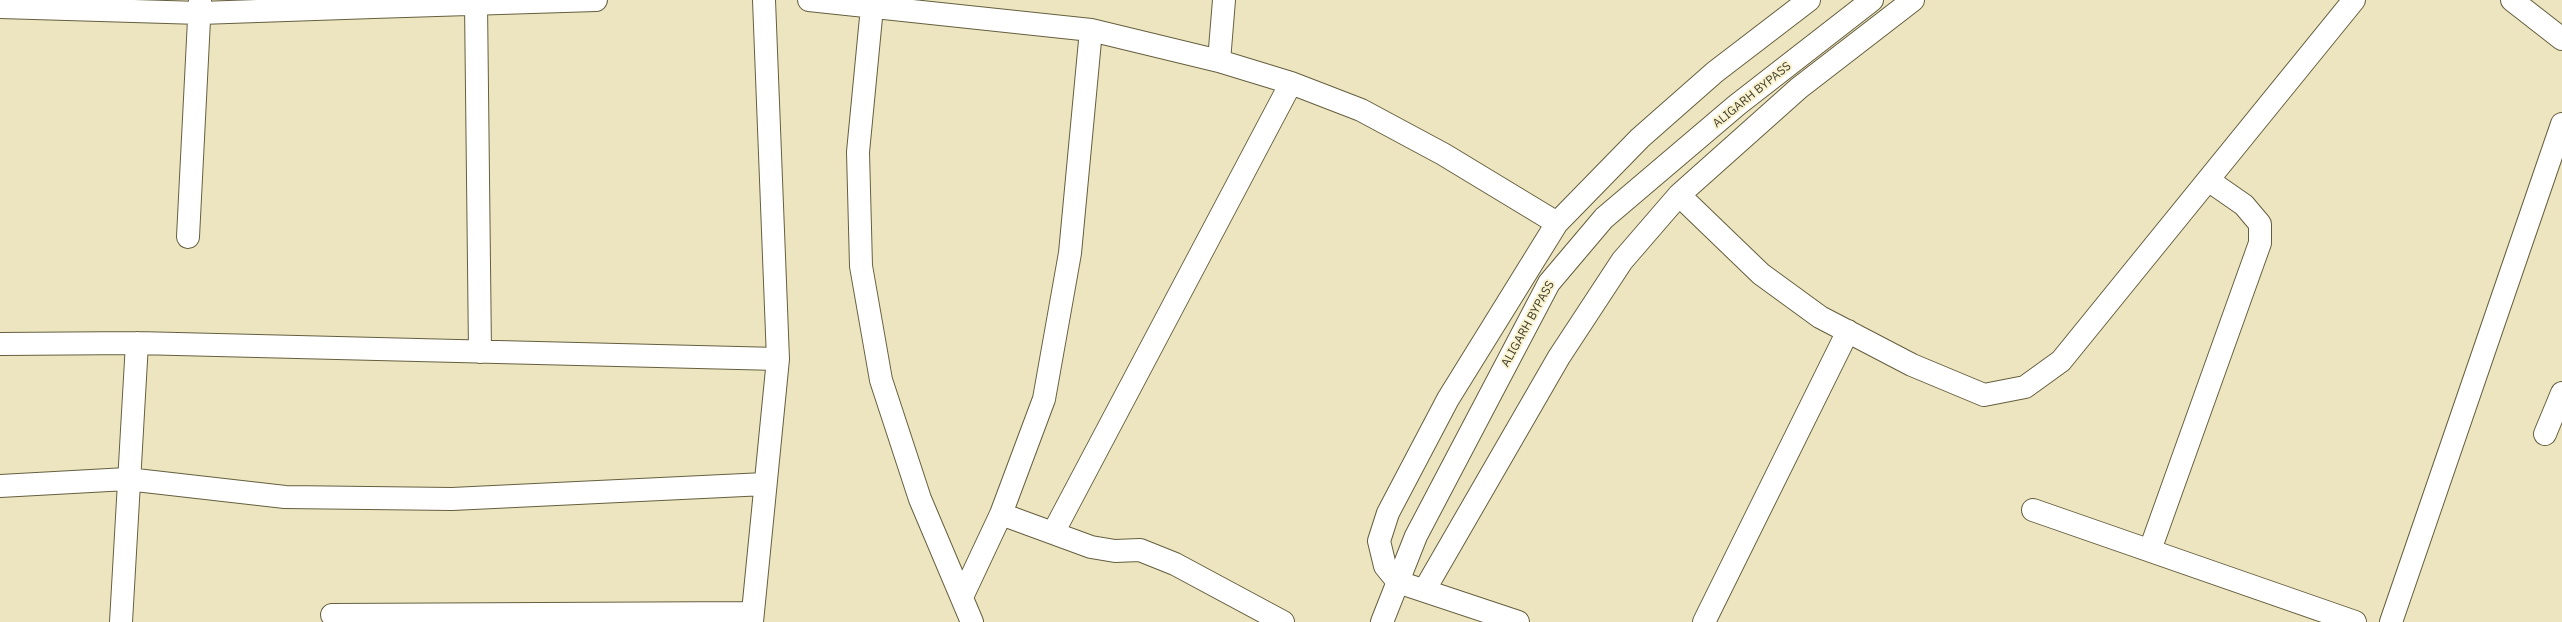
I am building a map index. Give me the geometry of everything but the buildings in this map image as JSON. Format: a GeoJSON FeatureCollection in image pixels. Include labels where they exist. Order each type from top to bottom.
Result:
{"type":"FeatureCollection","features":[{"type":"Feature","properties":{"kind":"street"},"geometry":{"type":"LineString","coordinates":[[0,7],[476,3],[596,0]]}},
{"type":"Feature","properties":{"kind":"street"},"geometry":{"type":"LineString","coordinates":[[332,615],[752,618],[778,359],[764,0]]}},
{"type":"Feature","properties":{"kind":"street"},"geometry":{"type":"LineString","coordinates":[[809,0],[1091,30],[1218,61],[1291,84],[1368,114],[1443,154],[1557,223]]}},
{"type":"Feature","properties":{"kind":"street"},"geometry":{"type":"LineString","coordinates":[[1218,61],[1224,0]]}},
{"type":"Feature","properties":{"kind":"street"},"geometry":{"type":"LineString","coordinates":[[1518,622],[1425,589],[1398,582],[1385,566],[1379,541],[1388,513],[1448,399],[1557,223],[1640,138],[1714,72],[1809,0]]}},
{"type":"Feature","properties":{"kind":"street","name":"ALIGARH BYPASS"},"geometry":{"type":"LineString","coordinates":[[1382,622],[1416,536],[1549,283],[1604,218],[1738,106],[1872,0]]}},
{"type":"Feature","properties":{"kind":"street"},"geometry":{"type":"LineString","coordinates":[[1425,589],[1559,357],[1622,261],[1679,195],[1799,88],[1912,0]]}},
{"type":"Feature","properties":{"kind":"street"},"geometry":{"type":"LineString","coordinates":[[1679,195],[1761,274],[1820,317],[1912,365],[1984,394],[2026,387],[2061,361],[2354,0]]}},
{"type":"Feature","properties":{"kind":"street"},"geometry":{"type":"LineString","coordinates":[[2512,0],[2562,39]]}},
{"type":"Feature","properties":{"kind":"street"},"geometry":{"type":"LineString","coordinates":[[476,3],[480,352]]}},
{"type":"Feature","properties":{"kind":"street"},"geometry":{"type":"LineString","coordinates":[[188,237],[200,6]]}},
{"type":"Feature","properties":{"kind":"street"},"geometry":{"type":"LineString","coordinates":[[872,7],[858,152],[861,266],[881,380],[920,499],[972,622]]}},
{"type":"Feature","properties":{"kind":"street"},"geometry":{"type":"LineString","coordinates":[[962,597],[1001,514],[1044,399],[1070,253],[1091,30]]}},
{"type":"Feature","properties":{"kind":"street"},"geometry":{"type":"LineString","coordinates":[[1053,533],[1291,84]]}},
{"type":"Feature","properties":{"kind":"street"},"geometry":{"type":"LineString","coordinates":[[2391,622],[2562,124]]}},
{"type":"Feature","properties":{"kind":"street"},"geometry":{"type":"LineString","coordinates":[[2150,550],[2260,243],[2260,224],[2244,205],[2208,180]]}},
{"type":"Feature","properties":{"kind":"street"},"geometry":{"type":"LineString","coordinates":[[1704,622],[1848,331]]}},
{"type":"Feature","properties":{"kind":"street"},"geometry":{"type":"LineString","coordinates":[[0,344],[137,343],[778,359]]}},
{"type":"Feature","properties":{"kind":"street"},"geometry":{"type":"LineString","coordinates":[[121,622],[127,480],[137,343]]}},
{"type":"Feature","properties":{"kind":"street"},"geometry":{"type":"LineString","coordinates":[[2545,434],[2562,393]]}},
{"type":"Feature","properties":{"kind":"street"},"geometry":{"type":"LineString","coordinates":[[0,486],[127,480],[285,498],[460,498],[766,484]]}},
{"type":"Feature","properties":{"kind":"street"},"geometry":{"type":"LineString","coordinates":[[2033,510],[2355,622]]}},
{"type":"Feature","properties":{"kind":"street"},"geometry":{"type":"LineString","coordinates":[[1001,514],[1092,547],[1115,551],[1140,550],[1174,564],[1283,622]]}}]}
